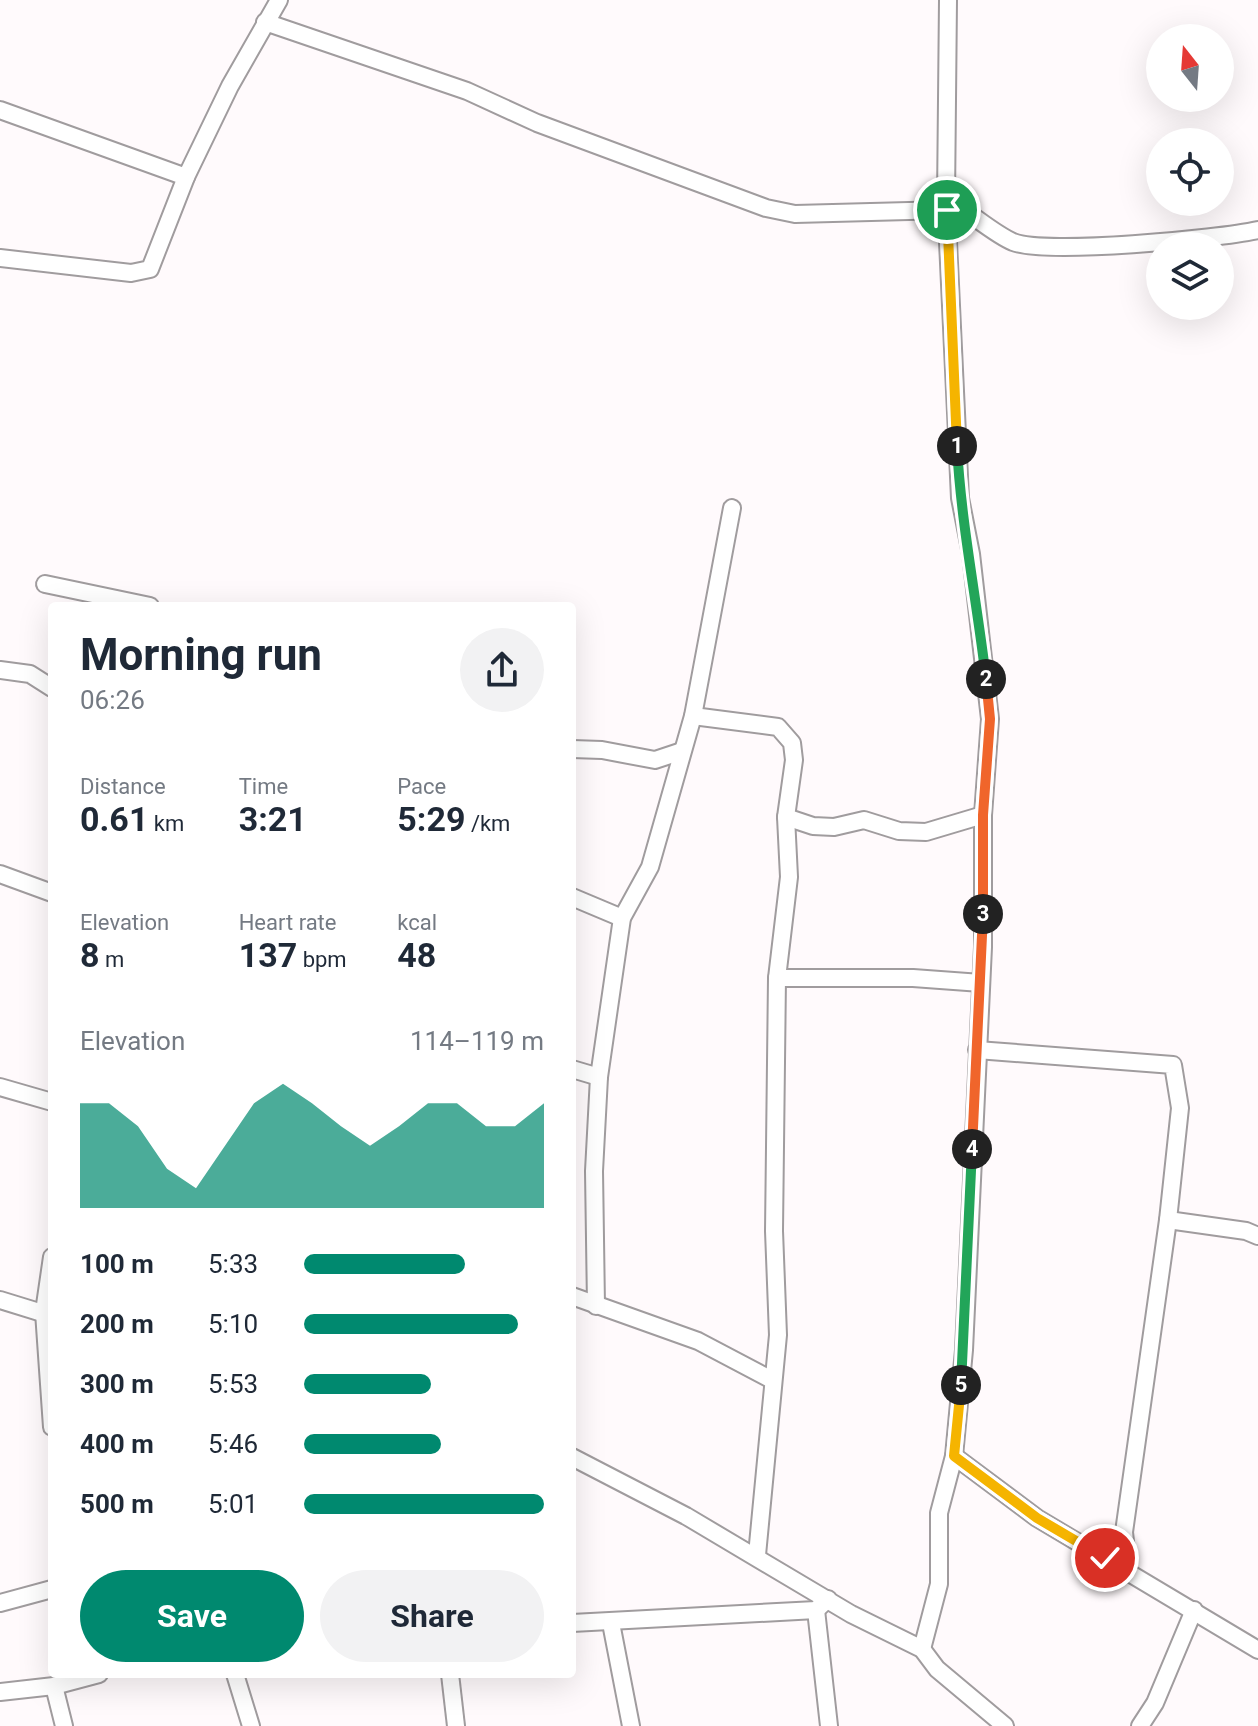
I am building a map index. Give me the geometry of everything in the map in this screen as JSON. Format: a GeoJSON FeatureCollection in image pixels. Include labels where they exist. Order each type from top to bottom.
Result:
{"type":"FeatureCollection","features":[{"type":"Feature","properties":{"kind":"street"},"geometry":{"type":"LineString","coordinates":[[0,258],[131,273],[150,269],[186,177],[279,0]]}},
{"type":"Feature","properties":{"kind":"street"},"geometry":{"type":"LineString","coordinates":[[922,1649],[939,1584],[939,1513],[954,1456],[964,1350],[981,983],[983,815],[990,719],[971,554],[960,498],[947,204],[948,0]]}},
{"type":"Feature","properties":{"kind":"street"},"geometry":{"type":"LineString","coordinates":[[265,22],[467,91],[537,123],[766,208],[795,214],[947,204],[974,213],[1010,241],[1028,246],[1069,247],[1258,230]]}},
{"type":"Feature","properties":{"kind":"street"},"geometry":{"type":"LineString","coordinates":[[0,110],[186,177]]}},
{"type":"Feature","properties":{"kind":"street"},"geometry":{"type":"LineString","coordinates":[[596,1306],[594,1171],[599,1077],[622,918],[650,867],[693,716],[732,508]]}},
{"type":"Feature","properties":{"kind":"street"},"geometry":{"type":"LineString","coordinates":[[45,584],[131,602]]}},
{"type":"Feature","properties":{"kind":"street"},"geometry":{"type":"LineString","coordinates":[[0,670],[30,674],[48,685]]}},
{"type":"Feature","properties":{"kind":"street"},"geometry":{"type":"LineString","coordinates":[[693,716],[778,727],[792,743],[794,760],[786,817],[789,877],[777,978],[774,1231],[778,1335],[757,1555]]}},
{"type":"Feature","properties":{"kind":"street"},"geometry":{"type":"LineString","coordinates":[[576,749],[602,750],[655,760],[682,751]]}},
{"type":"Feature","properties":{"kind":"street"},"geometry":{"type":"LineString","coordinates":[[786,817],[813,826],[834,827],[864,820],[899,831],[926,832],[983,815]]}},
{"type":"Feature","properties":{"kind":"street"},"geometry":{"type":"LineString","coordinates":[[0,874],[48,892]]}},
{"type":"Feature","properties":{"kind":"street"},"geometry":{"type":"LineString","coordinates":[[576,899],[622,918]]}},
{"type":"Feature","properties":{"kind":"street"},"geometry":{"type":"LineString","coordinates":[[777,978],[885,977],[981,983]]}},
{"type":"Feature","properties":{"kind":"street"},"geometry":{"type":"LineString","coordinates":[[977,1050],[1173,1065],[1180,1108],[1168,1220],[1124,1532],[1128,1570]]}},
{"type":"Feature","properties":{"kind":"street"},"geometry":{"type":"LineString","coordinates":[[576,1070],[599,1077]]}},
{"type":"Feature","properties":{"kind":"street"},"geometry":{"type":"LineString","coordinates":[[0,1087],[48,1101]]}},
{"type":"Feature","properties":{"kind":"street"},"geometry":{"type":"LineString","coordinates":[[1168,1220],[1246,1231],[1258,1236]]}},
{"type":"Feature","properties":{"kind":"street"},"geometry":{"type":"LineString","coordinates":[[576,1298],[698,1341],[772,1380]]}},
{"type":"Feature","properties":{"kind":"street"},"geometry":{"type":"LineString","coordinates":[[0,1300],[48,1314]]}},
{"type":"Feature","properties":{"kind":"street"},"geometry":{"type":"LineString","coordinates":[[954,1456],[1037,1518],[1258,1650]]}},
{"type":"Feature","properties":{"kind":"street"},"geometry":{"type":"LineString","coordinates":[[576,1459],[757,1555],[822,1605],[922,1649],[937,1669],[1003,1725]]}},
{"type":"Feature","properties":{"kind":"street"},"geometry":{"type":"LineString","coordinates":[[0,1603],[48,1590]]}},
{"type":"Feature","properties":{"kind":"street"},"geometry":{"type":"LineString","coordinates":[[576,1623],[611,1623],[822,1605]]}},
{"type":"Feature","properties":{"kind":"street"},"geometry":{"type":"LineString","coordinates":[[822,1605],[829,1726]]}},
{"type":"Feature","properties":{"kind":"street"},"geometry":{"type":"LineString","coordinates":[[1140,1726],[1155,1703],[1194,1610]]}},
{"type":"Feature","properties":{"kind":"street"},"geometry":{"type":"LineString","coordinates":[[611,1623],[631,1726]]}},
{"type":"Feature","properties":{"kind":"street"},"geometry":{"type":"LineString","coordinates":[[0,1692],[54,1686],[84,1678]]}},
{"type":"Feature","properties":{"kind":"street"},"geometry":{"type":"LineString","coordinates":[[236,1678],[251,1726]]}},
{"type":"Feature","properties":{"kind":"street"},"geometry":{"type":"LineString","coordinates":[[450,1678],[456,1726]]}},
{"type":"Feature","properties":{"kind":"street"},"geometry":{"type":"LineString","coordinates":[[54,1686],[64,1726]]}},
{"type":"Feature","properties":{"kind":"route"},"geometry":{"type":"LineString","coordinates":[[947,210],[960,498],[971,554],[990,719],[983,815],[983,947],[964,1350],[954,1456],[1037,1518],[1105,1558]]}}]}
